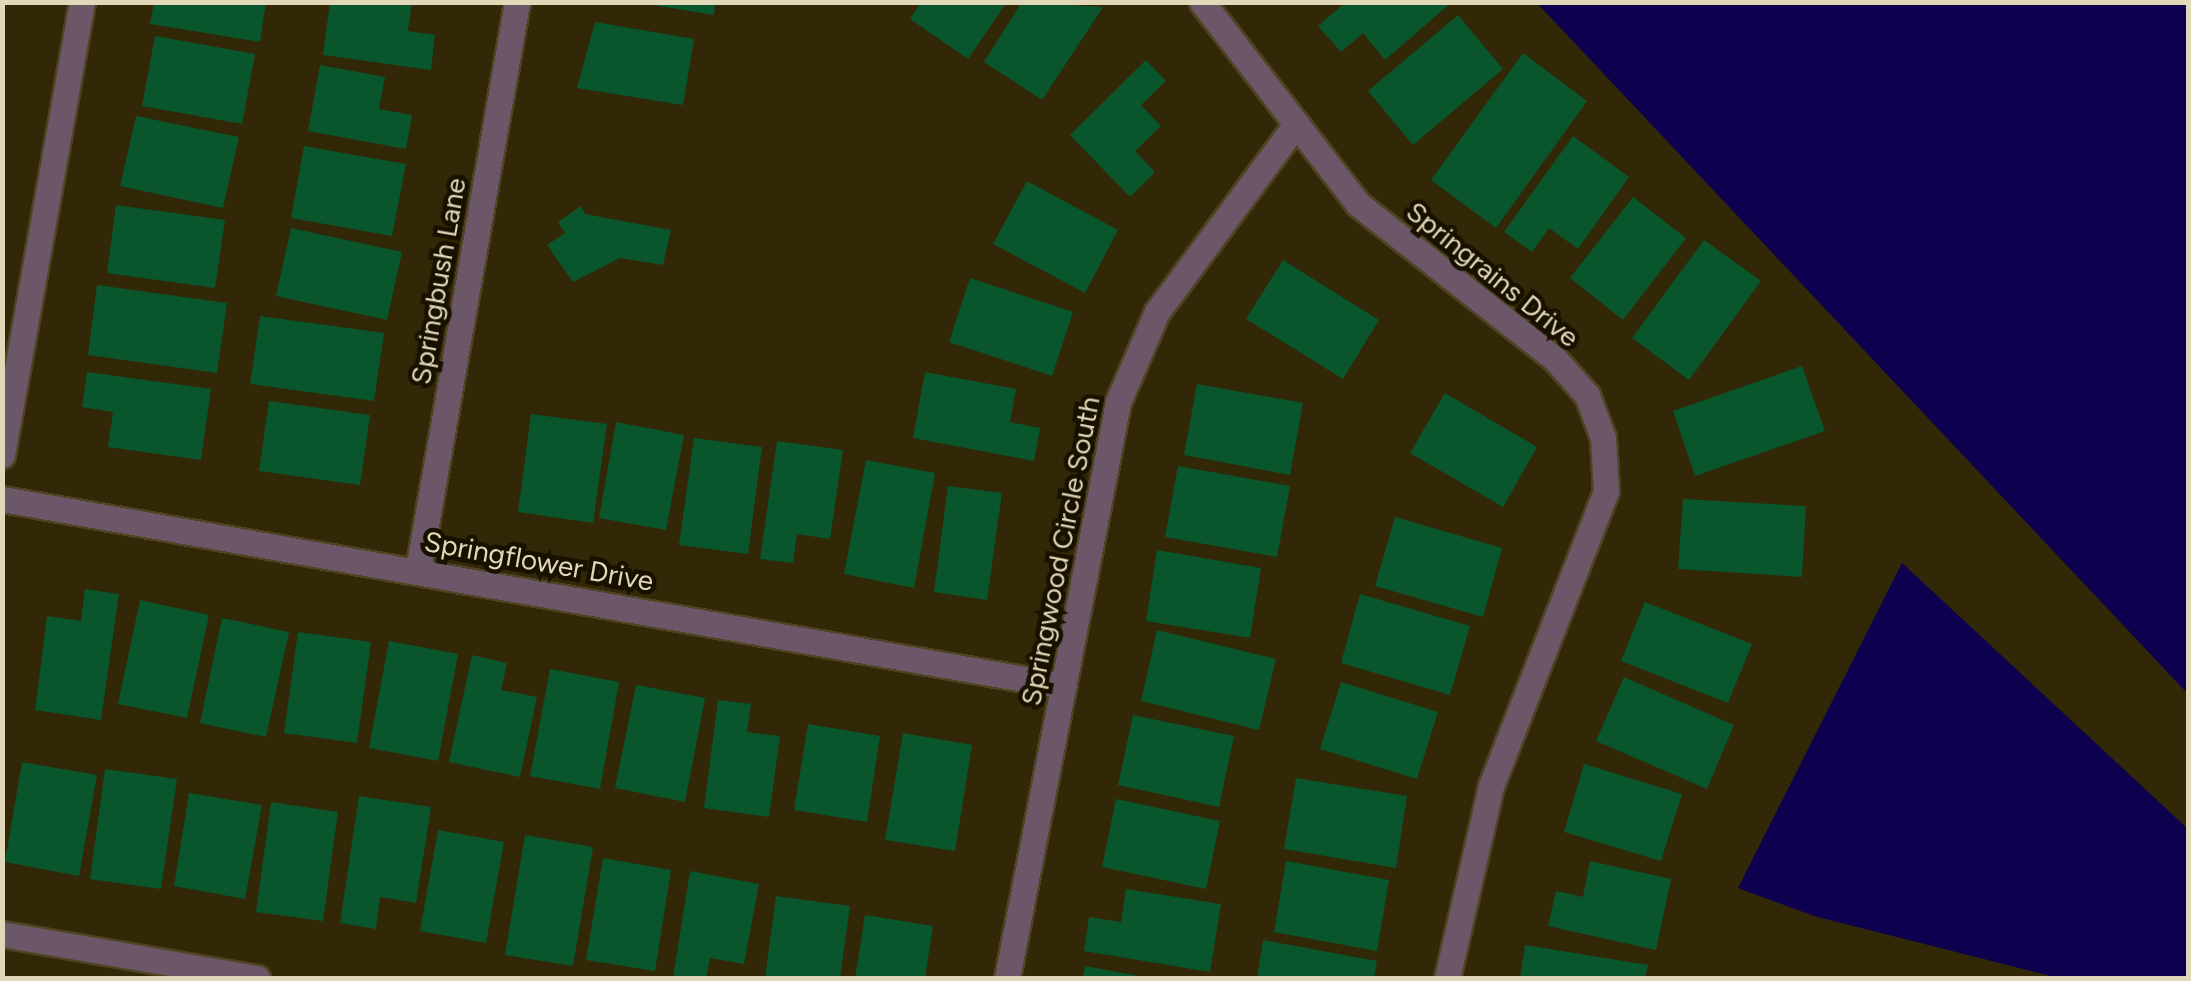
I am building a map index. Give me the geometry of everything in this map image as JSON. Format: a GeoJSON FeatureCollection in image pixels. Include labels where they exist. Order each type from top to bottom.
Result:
{"type":"FeatureCollection","features":[{"type":"Feature","properties":{"kind":"street"},"geometry":{"type":"LineString","coordinates":[[2,455],[82,2]]}},
{"type":"Feature","properties":{"kind":"street","name":"Springbush Lane"},"geometry":{"type":"LineString","coordinates":[[418,570],[516,2]]}},
{"type":"Feature","properties":{"kind":"street","name":"Springrains Drive"},"geometry":{"type":"LineString","coordinates":[[1202,2],[1358,204],[1554,358],[1587,395],[1603,438],[1606,491],[1492,786],[1448,978]]}},
{"type":"Feature","properties":{"kind":"street","name":"Springwood Circle South"},"geometry":{"type":"LineString","coordinates":[[1007,978],[1118,402],[1158,312],[1296,124]]}},
{"type":"Feature","properties":{"kind":"street","name":"Springflower Drive"},"geometry":{"type":"LineString","coordinates":[[2,499],[1064,686]]}},
{"type":"Feature","properties":{"kind":"street"},"geometry":{"type":"LineString","coordinates":[[2,934],[257,978]]}},
{"type":"Feature","properties":{"kind":"shaded area"},"geometry":{"type":"Polygon","coordinates":[[[1537,3],[2188,3],[2188,694],[1537,3]]]}},
{"type":"Feature","properties":{"kind":"shaded area"},"geometry":{"type":"Polygon","coordinates":[[[1902,563],[2188,829],[2188,978],[2059,978],[1814,916],[1738,888],[1902,563]]]}},
{"type":"Feature","properties":{"kind":"building"},"geometry":{"type":"Polygon","coordinates":[[[154,2],[266,2],[260,42],[150,24],[154,2]]]}},
{"type":"Feature","properties":{"kind":"building"},"geometry":{"type":"Polygon","coordinates":[[[330,2],[412,2],[408,31],[435,35],[431,70],[323,55],[330,2]]]}},
{"type":"Feature","properties":{"kind":"building"},"geometry":{"type":"Polygon","coordinates":[[[634,2],[715,2],[714,15],[634,2]]]}},
{"type":"Feature","properties":{"kind":"building"},"geometry":{"type":"Polygon","coordinates":[[[921,2],[1007,2],[968,59],[910,19],[921,2]]]}},
{"type":"Feature","properties":{"kind":"building"},"geometry":{"type":"Polygon","coordinates":[[[1022,2],[1103,7],[1042,100],[984,62],[1022,2]]]}},
{"type":"Feature","properties":{"kind":"building"},"geometry":{"type":"Polygon","coordinates":[[[1346,2],[1452,2],[1385,60],[1363,33],[1341,52],[1318,26],[1346,2]]]}},
{"type":"Feature","properties":{"kind":"building"},"geometry":{"type":"Polygon","coordinates":[[[1458,15],[1503,69],[1413,145],[1368,91],[1458,15]]]}},
{"type":"Feature","properties":{"kind":"building"},"geometry":{"type":"Polygon","coordinates":[[[595,22],[694,39],[683,105],[577,88],[595,22]]]}},
{"type":"Feature","properties":{"kind":"building"},"geometry":{"type":"Polygon","coordinates":[[[155,36],[255,54],[242,124],[142,106],[155,36]]]}},
{"type":"Feature","properties":{"kind":"building"},"geometry":{"type":"Polygon","coordinates":[[[1523,53],[1587,101],[1496,228],[1431,180],[1523,53]]]}},
{"type":"Feature","properties":{"kind":"building"},"geometry":{"type":"Polygon","coordinates":[[[1146,60],[1166,81],[1141,105],[1161,126],[1135,151],[1155,172],[1130,197],[1070,135],[1146,60]]]}},
{"type":"Feature","properties":{"kind":"building"},"geometry":{"type":"Polygon","coordinates":[[[320,65],[385,77],[379,109],[412,115],[406,149],[308,131],[320,65]]]}},
{"type":"Feature","properties":{"kind":"building"},"geometry":{"type":"Polygon","coordinates":[[[136,116],[239,137],[223,208],[120,186],[136,116]]]}},
{"type":"Feature","properties":{"kind":"building"},"geometry":{"type":"Polygon","coordinates":[[[1573,136],[1629,177],[1578,249],[1549,228],[1532,252],[1504,232],[1573,136]]]}},
{"type":"Feature","properties":{"kind":"building"},"geometry":{"type":"Polygon","coordinates":[[[304,146],[406,164],[392,236],[291,218],[304,146]]]}},
{"type":"Feature","properties":{"kind":"building"},"geometry":{"type":"Polygon","coordinates":[[[1027,181],[1118,230],[1085,293],[993,244],[1027,181]]]}},
{"type":"Feature","properties":{"kind":"building"},"geometry":{"type":"Polygon","coordinates":[[[1633,197],[1686,238],[1623,320],[1570,278],[1633,197]]]}},
{"type":"Feature","properties":{"kind":"building"},"geometry":{"type":"Polygon","coordinates":[[[116,205],[225,220],[215,288],[107,273],[116,205]]]}},
{"type":"Feature","properties":{"kind":"building"},"geometry":{"type":"Polygon","coordinates":[[[581,206],[585,214],[671,230],[663,265],[620,258],[573,282],[547,245],[565,233],[558,222],[581,206]]]}},
{"type":"Feature","properties":{"kind":"building"},"geometry":{"type":"Polygon","coordinates":[[[291,228],[402,252],[387,320],[276,296],[291,228]]]}},
{"type":"Feature","properties":{"kind":"building"},"geometry":{"type":"Polygon","coordinates":[[[1704,240],[1761,281],[1689,380],[1632,338],[1704,240]]]}},
{"type":"Feature","properties":{"kind":"building"},"geometry":{"type":"Polygon","coordinates":[[[1283,260],[1379,320],[1343,379],[1246,319],[1283,260]]]}},
{"type":"Feature","properties":{"kind":"building"},"geometry":{"type":"Polygon","coordinates":[[[970,278],[1073,312],[1052,376],[949,342],[970,278]]]}},
{"type":"Feature","properties":{"kind":"building"},"geometry":{"type":"Polygon","coordinates":[[[97,285],[227,303],[217,373],[88,355],[97,285]]]}},
{"type":"Feature","properties":{"kind":"building"},"geometry":{"type":"Polygon","coordinates":[[[260,316],[384,333],[374,401],[250,384],[260,316]]]}},
{"type":"Feature","properties":{"kind":"building"},"geometry":{"type":"Polygon","coordinates":[[[1802,366],[1825,431],[1695,476],[1673,411],[1802,366]]]}},
{"type":"Feature","properties":{"kind":"building"},"geometry":{"type":"Polygon","coordinates":[[[87,372],[211,389],[201,460],[108,447],[113,412],[82,407],[87,372]]]}},
{"type":"Feature","properties":{"kind":"building"},"geometry":{"type":"Polygon","coordinates":[[[925,372],[1016,389],[1010,422],[1040,428],[1034,461],[913,438],[925,372]]]}},
{"type":"Feature","properties":{"kind":"building"},"geometry":{"type":"Polygon","coordinates":[[[1197,384],[1303,403],[1290,475],[1184,455],[1197,384]]]}},
{"type":"Feature","properties":{"kind":"building"},"geometry":{"type":"Polygon","coordinates":[[[1445,393],[1537,447],[1503,507],[1410,453],[1445,393]]]}},
{"type":"Feature","properties":{"kind":"building"},"geometry":{"type":"Polygon","coordinates":[[[269,401],[370,415],[360,485],[259,471],[269,401]]]}},
{"type":"Feature","properties":{"kind":"building"},"geometry":{"type":"Polygon","coordinates":[[[531,414],[607,424],[593,523],[518,512],[531,414]]]}},
{"type":"Feature","properties":{"kind":"building"},"geometry":{"type":"Polygon","coordinates":[[[616,422],[684,435],[666,530],[599,518],[616,422]]]}},
{"type":"Feature","properties":{"kind":"building"},"geometry":{"type":"Polygon","coordinates":[[[694,438],[762,447],[748,554],[679,545],[694,438]]]}},
{"type":"Feature","properties":{"kind":"building"},"geometry":{"type":"Polygon","coordinates":[[[777,441],[843,450],[830,539],[797,534],[793,563],[760,559],[777,441]]]}},
{"type":"Feature","properties":{"kind":"building"},"geometry":{"type":"Polygon","coordinates":[[[866,460],[935,473],[914,588],[844,574],[866,460]]]}},
{"type":"Feature","properties":{"kind":"building"},"geometry":{"type":"Polygon","coordinates":[[[1178,466],[1290,486],[1277,557],[1165,537],[1178,466]]]}},
{"type":"Feature","properties":{"kind":"building"},"geometry":{"type":"Polygon","coordinates":[[[948,486],[1002,493],[987,600],[934,592],[948,486]]]}},
{"type":"Feature","properties":{"kind":"building"},"geometry":{"type":"Polygon","coordinates":[[[1683,499],[1806,506],[1802,577],[1678,569],[1683,499]]]}},
{"type":"Feature","properties":{"kind":"building"},"geometry":{"type":"Polygon","coordinates":[[[1395,517],[1502,548],[1483,617],[1375,586],[1395,517]]]}},
{"type":"Feature","properties":{"kind":"building"},"geometry":{"type":"Polygon","coordinates":[[[1157,550],[1261,568],[1250,638],[1146,621],[1157,550]]]}},
{"type":"Feature","properties":{"kind":"building"},"geometry":{"type":"Polygon","coordinates":[[[85,589],[119,594],[101,720],[35,710],[47,616],[81,621],[85,589]]]}},
{"type":"Feature","properties":{"kind":"building"},"geometry":{"type":"Polygon","coordinates":[[[1360,594],[1470,626],[1450,695],[1341,663],[1360,594]]]}},
{"type":"Feature","properties":{"kind":"building"},"geometry":{"type":"Polygon","coordinates":[[[140,600],[209,615],[187,718],[118,704],[140,600]]]}},
{"type":"Feature","properties":{"kind":"building"},"geometry":{"type":"Polygon","coordinates":[[[1645,602],[1752,644],[1728,703],[1621,661],[1645,602]]]}},
{"type":"Feature","properties":{"kind":"building"},"geometry":{"type":"Polygon","coordinates":[[[222,618],[289,632],[266,737],[200,723],[222,618]]]}},
{"type":"Feature","properties":{"kind":"building"},"geometry":{"type":"Polygon","coordinates":[[[1157,630],[1276,659],[1259,730],[1141,701],[1157,630]]]}},
{"type":"Feature","properties":{"kind":"building"},"geometry":{"type":"Polygon","coordinates":[[[298,632],[371,642],[357,743],[284,733],[298,632]]]}},
{"type":"Feature","properties":{"kind":"building"},"geometry":{"type":"Polygon","coordinates":[[[389,641],[458,654],[438,761],[369,748],[389,641]]]}},
{"type":"Feature","properties":{"kind":"building"},"geometry":{"type":"Polygon","coordinates":[[[472,655],[507,663],[501,690],[537,697],[520,777],[449,762],[472,655]]]}},
{"type":"Feature","properties":{"kind":"building"},"geometry":{"type":"Polygon","coordinates":[[[550,669],[619,682],[600,789],[530,776],[550,669]]]}},
{"type":"Feature","properties":{"kind":"building"},"geometry":{"type":"Polygon","coordinates":[[[1624,677],[1734,725],[1707,789],[1596,741],[1624,677]]]}},
{"type":"Feature","properties":{"kind":"building"},"geometry":{"type":"Polygon","coordinates":[[[1341,682],[1438,712],[1417,779],[1320,749],[1341,682]]]}},
{"type":"Feature","properties":{"kind":"building"},"geometry":{"type":"Polygon","coordinates":[[[636,685],[705,698],[685,802],[615,788],[636,685]]]}},
{"type":"Feature","properties":{"kind":"building"},"geometry":{"type":"Polygon","coordinates":[[[718,700],[751,704],[747,732],[780,736],[769,817],[704,808],[718,700]]]}},
{"type":"Feature","properties":{"kind":"building"},"geometry":{"type":"Polygon","coordinates":[[[1133,715],[1234,736],[1219,807],[1118,785],[1133,715]]]}},
{"type":"Feature","properties":{"kind":"building"},"geometry":{"type":"Polygon","coordinates":[[[808,724],[880,736],[867,822],[794,810],[808,724]]]}},
{"type":"Feature","properties":{"kind":"building"},"geometry":{"type":"Polygon","coordinates":[[[903,733],[972,745],[955,851],[885,840],[903,733]]]}},
{"type":"Feature","properties":{"kind":"building"},"geometry":{"type":"Polygon","coordinates":[[[22,762],[97,775],[79,876],[5,862],[22,762]]]}},
{"type":"Feature","properties":{"kind":"building"},"geometry":{"type":"Polygon","coordinates":[[[1584,764],[1682,794],[1661,861],[1564,832],[1584,764]]]}},
{"type":"Feature","properties":{"kind":"building"},"geometry":{"type":"Polygon","coordinates":[[[105,769],[177,779],[161,889],[90,879],[105,769]]]}},
{"type":"Feature","properties":{"kind":"building"},"geometry":{"type":"Polygon","coordinates":[[[1296,778],[1407,796],[1396,868],[1284,849],[1296,778]]]}},
{"type":"Feature","properties":{"kind":"building"},"geometry":{"type":"Polygon","coordinates":[[[189,793],[262,805],[245,899],[174,886],[189,793]]]}},
{"type":"Feature","properties":{"kind":"building"},"geometry":{"type":"Polygon","coordinates":[[[359,796],[431,807],[416,903],[380,897],[376,929],[340,923],[359,796]]]}},
{"type":"Feature","properties":{"kind":"building"},"geometry":{"type":"Polygon","coordinates":[[[1116,799],[1220,821],[1206,889],[1102,867],[1116,799]]]}},
{"type":"Feature","properties":{"kind":"building"},"geometry":{"type":"Polygon","coordinates":[[[271,802],[338,812],[323,921],[256,912],[271,802]]]}},
{"type":"Feature","properties":{"kind":"building"},"geometry":{"type":"Polygon","coordinates":[[[438,830],[504,842],[486,943],[420,931],[438,830]]]}},
{"type":"Feature","properties":{"kind":"building"},"geometry":{"type":"Polygon","coordinates":[[[525,835],[593,847],[573,966],[505,955],[525,835]]]}},
{"type":"Feature","properties":{"kind":"building"},"geometry":{"type":"Polygon","coordinates":[[[603,858],[671,870],[655,971],[586,960],[603,858]]]}},
{"type":"Feature","properties":{"kind":"building"},"geometry":{"type":"Polygon","coordinates":[[[1286,861],[1389,880],[1377,951],[1274,932],[1286,861]]]}},
{"type":"Feature","properties":{"kind":"building"},"geometry":{"type":"Polygon","coordinates":[[[1590,861],[1671,879],[1656,950],[1548,926],[1556,891],[1583,897],[1590,861]]]}},
{"type":"Feature","properties":{"kind":"building"},"geometry":{"type":"Polygon","coordinates":[[[690,871],[759,884],[744,964],[710,958],[706,978],[673,978],[690,871]]]}},
{"type":"Feature","properties":{"kind":"building"},"geometry":{"type":"Polygon","coordinates":[[[1126,889],[1221,904],[1210,972],[1084,951],[1089,917],[1121,922],[1126,889]]]}},
{"type":"Feature","properties":{"kind":"building"},"geometry":{"type":"Polygon","coordinates":[[[776,896],[850,906],[840,978],[765,978],[776,896]]]}},
{"type":"Feature","properties":{"kind":"building"},"geometry":{"type":"Polygon","coordinates":[[[865,915],[933,926],[925,978],[855,978],[865,915]]]}},
{"type":"Feature","properties":{"kind":"building"},"geometry":{"type":"Polygon","coordinates":[[[1263,940],[1377,961],[1374,978],[1257,978],[1263,940]]]}},
{"type":"Feature","properties":{"kind":"building"},"geometry":{"type":"Polygon","coordinates":[[[1525,945],[1648,965],[1645,978],[1520,978],[1525,945]]]}},
{"type":"Feature","properties":{"kind":"building"},"geometry":{"type":"Polygon","coordinates":[[[1085,966],[1145,977],[1145,978],[1083,978],[1085,966]]]}}]}
